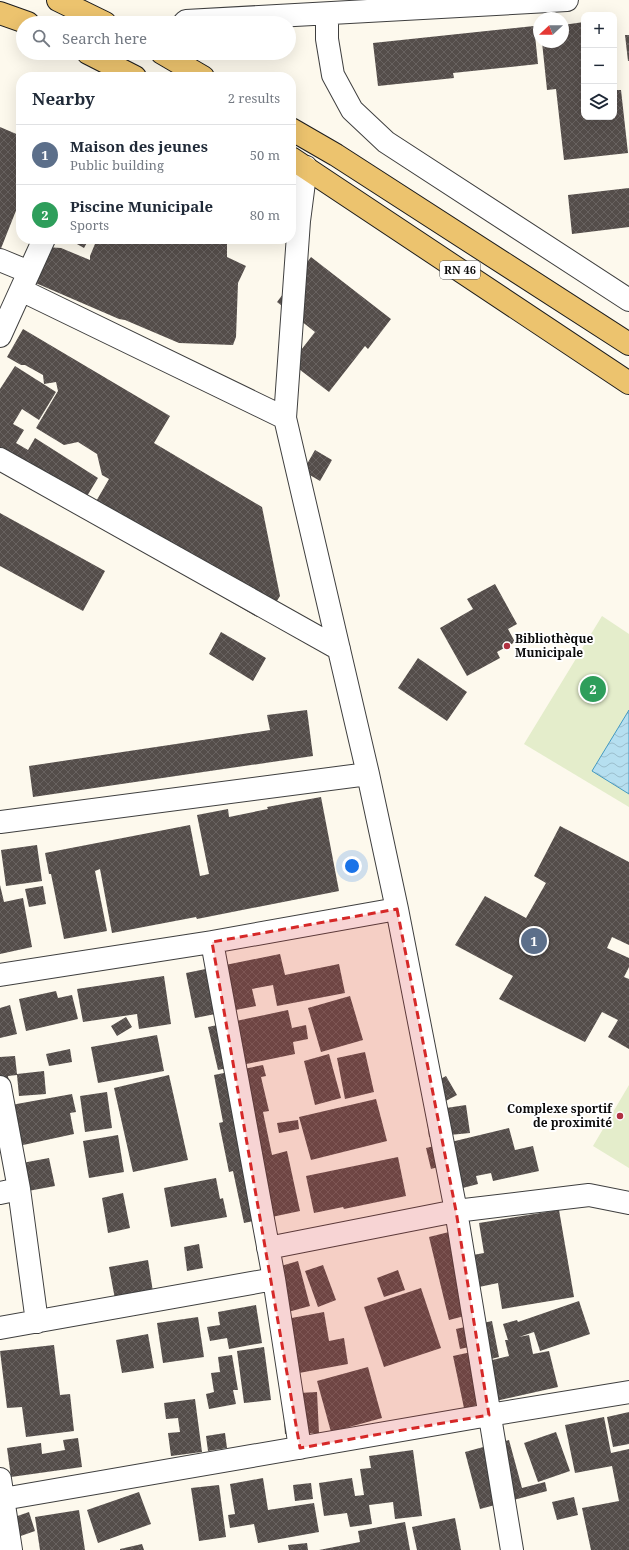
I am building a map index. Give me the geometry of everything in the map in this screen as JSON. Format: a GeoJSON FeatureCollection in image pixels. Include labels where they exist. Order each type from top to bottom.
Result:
{"type":"FeatureCollection","features":[{"type":"Feature","properties":{"kind":"main road"},"geometry":{"type":"LineString","coordinates":[[58,0],[91,16]]}},
{"type":"Feature","properties":{"kind":"main road"},"geometry":{"type":"LineString","coordinates":[[0,13],[16,19]]}},
{"type":"Feature","properties":{"kind":"main road"},"geometry":{"type":"LineString","coordinates":[[100,60],[121,72]]}},
{"type":"Feature","properties":{"kind":"main road"},"geometry":{"type":"LineString","coordinates":[[174,60],[194,72]]}},
{"type":"Feature","properties":{"kind":"main road","name":"RN 46"},"geometry":{"type":"LineString","coordinates":[[296,132],[336,156],[629,344]]}},
{"type":"Feature","properties":{"kind":"main road","name":"RN 46"},"geometry":{"type":"LineString","coordinates":[[298,162],[629,383]]}},
{"type":"Feature","properties":{"kind":"street"},"geometry":{"type":"LineString","coordinates":[[287,16],[567,0]]}},
{"type":"Feature","properties":{"kind":"street"},"geometry":{"type":"LineString","coordinates":[[327,14],[327,39],[333,75],[352,110],[386,142],[629,300]]}},
{"type":"Feature","properties":{"kind":"street"},"geometry":{"type":"LineString","coordinates":[[298,162],[298,221],[285,418],[368,774],[397,909],[456,1211],[512,1550]]}},
{"type":"Feature","properties":{"kind":"street"},"geometry":{"type":"LineString","coordinates":[[0,336],[42,244]]}},
{"type":"Feature","properties":{"kind":"street"},"geometry":{"type":"LineString","coordinates":[[0,260],[25,281],[285,418]]}},
{"type":"Feature","properties":{"kind":"street"},"geometry":{"type":"LineString","coordinates":[[0,459],[339,649]]}},
{"type":"Feature","properties":{"kind":"street"},"geometry":{"type":"LineString","coordinates":[[0,822],[368,774]]}},
{"type":"Feature","properties":{"kind":"street"},"geometry":{"type":"LineString","coordinates":[[0,975],[212,942],[397,909]]}},
{"type":"Feature","properties":{"kind":"street"},"geometry":{"type":"LineString","coordinates":[[212,942],[274,1279],[300,1448]]}},
{"type":"Feature","properties":{"kind":"street"},"geometry":{"type":"LineString","coordinates":[[0,1087],[10,1191],[37,1322]]}},
{"type":"Feature","properties":{"kind":"street"},"geometry":{"type":"LineString","coordinates":[[268,1248],[456,1211],[589,1195],[629,1203]]}},
{"type":"Feature","properties":{"kind":"street"},"geometry":{"type":"LineString","coordinates":[[0,1328],[274,1279]]}},
{"type":"Feature","properties":{"kind":"street"},"geometry":{"type":"LineString","coordinates":[[11,1550],[2,1489],[300,1448],[629,1392]]}},
{"type":"Feature","properties":{"kind":"highlighted area"},"geometry":{"type":"Polygon","coordinates":[[[397,909],[456,1211],[489,1415],[300,1448],[212,942],[397,909]]]}},
{"type":"Feature","properties":{"kind":"green space"},"geometry":{"type":"Polygon","coordinates":[[[602,616],[629,634],[629,807],[524,744],[602,616]]]}},
{"type":"Feature","properties":{"kind":"green space","name":"Complexe sportif de proximité"},"geometry":{"type":"Polygon","coordinates":[[[629,1085],[629,1168],[593,1146],[629,1085]]]}},
{"type":"Feature","properties":{"kind":"water"},"geometry":{"type":"Polygon","coordinates":[[[629,710],[629,794],[592,771],[629,710]]]}},
{"type":"Feature","properties":{"kind":"building"},"geometry":{"type":"Polygon","coordinates":[[[581,22],[581,120],[617,120],[617,90],[621,90],[628,153],[564,160],[556,89],[547,90],[543,48],[569,48],[569,24],[581,22]]]}},
{"type":"Feature","properties":{"kind":"building"},"geometry":{"type":"Polygon","coordinates":[[[533,26],[533,48],[536,48],[538,64],[453,73],[454,78],[378,86],[373,43],[533,26]]]}},
{"type":"Feature","properties":{"kind":"building"},"geometry":{"type":"Polygon","coordinates":[[[625,35],[629,35],[629,61],[628,61],[625,35]]]}},
{"type":"Feature","properties":{"kind":"building"},"geometry":{"type":"Polygon","coordinates":[[[0,127],[16,134],[16,211],[0,251],[0,127]]]}},
{"type":"Feature","properties":{"kind":"building"},"geometry":{"type":"Polygon","coordinates":[[[629,188],[629,227],[572,234],[568,195],[629,188]]]}},
{"type":"Feature","properties":{"kind":"building"},"geometry":{"type":"Polygon","coordinates":[[[77,244],[86,244],[84,248],[77,244]]]}},
{"type":"Feature","properties":{"kind":"building"},"geometry":{"type":"Polygon","coordinates":[[[95,244],[227,244],[227,257],[246,266],[238,283],[236,337],[233,345],[179,343],[31,281],[46,247],[61,248],[90,260],[95,244]]]}},
{"type":"Feature","properties":{"kind":"building"},"geometry":{"type":"Polygon","coordinates":[[[311,257],[391,319],[368,349],[365,346],[329,392],[291,363],[315,332],[277,302],[311,257]]]}},
{"type":"Feature","properties":{"kind":"building"},"geometry":{"type":"Polygon","coordinates":[[[23,329],[170,416],[154,443],[262,507],[280,596],[268,615],[257,617],[87,517],[109,479],[102,475],[97,454],[78,442],[64,445],[36,428],[58,391],[56,382],[44,384],[43,375],[7,357],[23,329]]]}},
{"type":"Feature","properties":{"kind":"building"},"geometry":{"type":"Polygon","coordinates":[[[15,366],[56,392],[39,420],[22,409],[13,424],[24,430],[16,443],[28,450],[35,438],[98,478],[78,511],[0,461],[0,389],[15,366]]]}},
{"type":"Feature","properties":{"kind":"building"},"geometry":{"type":"Polygon","coordinates":[[[315,450],[332,460],[320,481],[303,471],[315,450]]]}},
{"type":"Feature","properties":{"kind":"building"},"geometry":{"type":"Polygon","coordinates":[[[0,513],[105,571],[83,611],[0,566],[0,513]]]}},
{"type":"Feature","properties":{"kind":"building"},"geometry":{"type":"Polygon","coordinates":[[[495,584],[517,624],[508,629],[515,642],[497,652],[500,658],[467,676],[440,628],[473,609],[467,599],[495,584]]]}},
{"type":"Feature","properties":{"kind":"building"},"geometry":{"type":"Polygon","coordinates":[[[221,632],[266,658],[253,681],[209,654],[221,632]]]}},
{"type":"Feature","properties":{"kind":"building"},"geometry":{"type":"Polygon","coordinates":[[[418,658],[467,692],[447,721],[398,688],[418,658]]]}},
{"type":"Feature","properties":{"kind":"building"},"geometry":{"type":"Polygon","coordinates":[[[307,710],[313,756],[33,797],[29,766],[270,730],[267,715],[307,710]]]}},
{"type":"Feature","properties":{"kind":"building"},"geometry":{"type":"Polygon","coordinates":[[[321,797],[339,891],[197,919],[196,917],[112,933],[100,869],[95,871],[107,931],[64,939],[51,874],[49,874],[45,853],[190,825],[200,876],[209,874],[197,815],[228,809],[229,817],[268,809],[267,807],[321,797]]]}},
{"type":"Feature","properties":{"kind":"building"},"geometry":{"type":"Polygon","coordinates":[[[560,826],[629,862],[629,945],[612,937],[607,948],[629,958],[629,967],[624,977],[629,979],[629,1049],[608,1037],[618,1020],[602,1012],[585,1042],[499,999],[513,976],[455,945],[485,896],[526,918],[546,883],[534,876],[560,826]]]}},
{"type":"Feature","properties":{"kind":"building"},"geometry":{"type":"Polygon","coordinates":[[[37,845],[42,881],[6,886],[1,850],[37,845]]]}},
{"type":"Feature","properties":{"kind":"building"},"geometry":{"type":"Polygon","coordinates":[[[0,885],[4,902],[23,898],[32,947],[0,954],[0,885]]]}},
{"type":"Feature","properties":{"kind":"building"},"geometry":{"type":"Polygon","coordinates":[[[43,886],[46,904],[29,907],[25,889],[43,886]]]}},
{"type":"Feature","properties":{"kind":"building"},"geometry":{"type":"Polygon","coordinates":[[[280,954],[285,975],[339,964],[345,993],[277,1006],[273,985],[252,989],[256,1006],[195,1018],[186,973],[280,954]]]}},
{"type":"Feature","properties":{"kind":"building"},"geometry":{"type":"Polygon","coordinates":[[[164,976],[171,1024],[139,1029],[137,1014],[83,1022],[77,989],[164,976]]]}},
{"type":"Feature","properties":{"kind":"building"},"geometry":{"type":"Polygon","coordinates":[[[56,991],[58,998],[72,995],[78,1019],[26,1031],[19,999],[56,991]]]}},
{"type":"Feature","properties":{"kind":"building"},"geometry":{"type":"Polygon","coordinates":[[[350,996],[363,1040],[321,1052],[308,1008],[350,996]]]}},
{"type":"Feature","properties":{"kind":"building"},"geometry":{"type":"Polygon","coordinates":[[[10,1005],[17,1034],[0,1038],[0,1008],[10,1005]]]}},
{"type":"Feature","properties":{"kind":"building"},"geometry":{"type":"Polygon","coordinates":[[[288,1010],[292,1028],[306,1025],[308,1039],[293,1042],[295,1054],[218,1070],[208,1027],[288,1010]]]}},
{"type":"Feature","properties":{"kind":"building"},"geometry":{"type":"Polygon","coordinates":[[[126,1017],[132,1027],[117,1036],[111,1026],[126,1017]]]}},
{"type":"Feature","properties":{"kind":"building"},"geometry":{"type":"Polygon","coordinates":[[[157,1035],[164,1071],[98,1083],[91,1047],[157,1035]]]}},
{"type":"Feature","properties":{"kind":"building"},"geometry":{"type":"Polygon","coordinates":[[[70,1049],[72,1062],[49,1066],[46,1054],[70,1049]]]}},
{"type":"Feature","properties":{"kind":"building"},"geometry":{"type":"Polygon","coordinates":[[[365,1052],[374,1092],[345,1099],[337,1058],[365,1052]]]}},
{"type":"Feature","properties":{"kind":"building"},"geometry":{"type":"Polygon","coordinates":[[[329,1054],[341,1098],[315,1105],[304,1061],[329,1054]]]}},
{"type":"Feature","properties":{"kind":"building"},"geometry":{"type":"Polygon","coordinates":[[[15,1056],[17,1074],[44,1071],[46,1094],[19,1096],[17,1075],[8,1076],[11,1098],[0,1100],[0,1057],[15,1056]]]}},
{"type":"Feature","properties":{"kind":"building"},"geometry":{"type":"Polygon","coordinates":[[[263,1065],[266,1076],[261,1077],[269,1111],[263,1112],[272,1155],[287,1151],[300,1211],[244,1223],[233,1171],[229,1172],[219,1123],[223,1122],[214,1075],[263,1065]]]}},
{"type":"Feature","properties":{"kind":"building"},"geometry":{"type":"Polygon","coordinates":[[[169,1075],[188,1160],[133,1172],[114,1088],[169,1075]]]}},
{"type":"Feature","properties":{"kind":"building"},"geometry":{"type":"Polygon","coordinates":[[[446,1076],[457,1095],[442,1103],[431,1084],[446,1076]]]}},
{"type":"Feature","properties":{"kind":"building"},"geometry":{"type":"Polygon","coordinates":[[[107,1092],[112,1128],[85,1132],[80,1096],[107,1092]]]}},
{"type":"Feature","properties":{"kind":"building"},"geometry":{"type":"Polygon","coordinates":[[[72,1094],[76,1112],[70,1113],[74,1134],[0,1150],[0,1107],[72,1094]]]}},
{"type":"Feature","properties":{"kind":"building"},"geometry":{"type":"Polygon","coordinates":[[[376,1099],[387,1141],[311,1160],[299,1117],[376,1099]]]}},
{"type":"Feature","properties":{"kind":"building"},"geometry":{"type":"Polygon","coordinates":[[[466,1105],[470,1133],[429,1137],[426,1111],[466,1105]]]}},
{"type":"Feature","properties":{"kind":"building"},"geometry":{"type":"Polygon","coordinates":[[[298,1120],[299,1129],[279,1133],[277,1123],[298,1120]]]}},
{"type":"Feature","properties":{"kind":"building"},"geometry":{"type":"Polygon","coordinates":[[[509,1128],[515,1150],[533,1146],[539,1171],[493,1181],[491,1173],[476,1176],[478,1184],[459,1189],[438,1167],[431,1169],[426,1148],[509,1128]]]}},
{"type":"Feature","properties":{"kind":"building"},"geometry":{"type":"Polygon","coordinates":[[[118,1135],[124,1172],[89,1178],[83,1141],[118,1135]]]}},
{"type":"Feature","properties":{"kind":"building"},"geometry":{"type":"Polygon","coordinates":[[[398,1157],[406,1196],[344,1209],[343,1207],[314,1213],[306,1176],[398,1157]]]}},
{"type":"Feature","properties":{"kind":"building"},"geometry":{"type":"Polygon","coordinates":[[[49,1158],[55,1186],[12,1194],[6,1166],[49,1158]]]}},
{"type":"Feature","properties":{"kind":"building"},"geometry":{"type":"Polygon","coordinates":[[[216,1178],[220,1199],[223,1198],[227,1217],[171,1227],[164,1188],[216,1178]]]}},
{"type":"Feature","properties":{"kind":"building"},"geometry":{"type":"Polygon","coordinates":[[[123,1193],[130,1228],[108,1233],[102,1198],[123,1193]]]}},
{"type":"Feature","properties":{"kind":"building"},"geometry":{"type":"Polygon","coordinates":[[[559,1210],[574,1297],[502,1309],[498,1283],[479,1287],[473,1255],[484,1253],[479,1223],[559,1210]]]}},
{"type":"Feature","properties":{"kind":"building"},"geometry":{"type":"Polygon","coordinates":[[[461,1229],[480,1312],[449,1320],[429,1237],[461,1229]]]}},
{"type":"Feature","properties":{"kind":"building"},"geometry":{"type":"Polygon","coordinates":[[[199,1244],[203,1268],[187,1271],[184,1247],[199,1244]]]}},
{"type":"Feature","properties":{"kind":"building"},"geometry":{"type":"Polygon","coordinates":[[[148,1260],[153,1292],[115,1299],[109,1267],[148,1260]]]}},
{"type":"Feature","properties":{"kind":"building"},"geometry":{"type":"Polygon","coordinates":[[[298,1261],[310,1306],[277,1315],[264,1271],[298,1261]]]}},
{"type":"Feature","properties":{"kind":"building"},"geometry":{"type":"Polygon","coordinates":[[[323,1265],[336,1300],[318,1307],[305,1271],[323,1265]]]}},
{"type":"Feature","properties":{"kind":"building"},"geometry":{"type":"Polygon","coordinates":[[[398,1270],[405,1290],[384,1297],[377,1278],[398,1270]]]}},
{"type":"Feature","properties":{"kind":"building"},"geometry":{"type":"Polygon","coordinates":[[[421,1288],[441,1348],[384,1367],[364,1307],[421,1288]]]}},
{"type":"Feature","properties":{"kind":"building"},"geometry":{"type":"Polygon","coordinates":[[[579,1301],[590,1334],[540,1351],[534,1332],[519,1337],[529,1335],[533,1354],[549,1351],[558,1387],[464,1408],[453,1356],[485,1349],[488,1361],[509,1356],[505,1340],[508,1340],[503,1324],[517,1320],[518,1322],[579,1301]]]}},
{"type":"Feature","properties":{"kind":"building"},"geometry":{"type":"Polygon","coordinates":[[[256,1305],[262,1343],[229,1349],[227,1338],[210,1341],[207,1327],[220,1325],[218,1312],[256,1305]]]}},
{"type":"Feature","properties":{"kind":"building"},"geometry":{"type":"Polygon","coordinates":[[[324,1312],[329,1341],[344,1338],[348,1364],[299,1373],[270,1322],[324,1312]]]}},
{"type":"Feature","properties":{"kind":"building"},"geometry":{"type":"Polygon","coordinates":[[[198,1317],[204,1357],[163,1363],[157,1323],[198,1317]]]}},
{"type":"Feature","properties":{"kind":"building"},"geometry":{"type":"Polygon","coordinates":[[[492,1321],[499,1357],[491,1359],[487,1343],[460,1349],[456,1329],[492,1321]]]}},
{"type":"Feature","properties":{"kind":"building"},"geometry":{"type":"Polygon","coordinates":[[[148,1334],[154,1368],[122,1373],[116,1340],[148,1334]]]}},
{"type":"Feature","properties":{"kind":"building"},"geometry":{"type":"Polygon","coordinates":[[[54,1345],[60,1395],[70,1394],[74,1431],[26,1437],[22,1407],[7,1408],[0,1351],[54,1345]]]}},
{"type":"Feature","properties":{"kind":"building"},"geometry":{"type":"Polygon","coordinates":[[[264,1347],[271,1400],[244,1403],[237,1351],[264,1347]]]}},
{"type":"Feature","properties":{"kind":"building"},"geometry":{"type":"Polygon","coordinates":[[[232,1355],[238,1390],[233,1390],[236,1404],[209,1409],[206,1394],[214,1392],[211,1373],[220,1372],[218,1357],[232,1355]]]}},
{"type":"Feature","properties":{"kind":"building"},"geometry":{"type":"Polygon","coordinates":[[[368,1367],[382,1418],[331,1432],[317,1381],[368,1367]]]}},
{"type":"Feature","properties":{"kind":"building"},"geometry":{"type":"Polygon","coordinates":[[[317,1392],[319,1433],[285,1434],[282,1394],[317,1392]]]}},
{"type":"Feature","properties":{"kind":"building"},"geometry":{"type":"Polygon","coordinates":[[[195,1399],[202,1452],[171,1456],[168,1433],[180,1432],[178,1418],[166,1419],[164,1403],[195,1399]]]}},
{"type":"Feature","properties":{"kind":"building"},"geometry":{"type":"Polygon","coordinates":[[[629,1412],[629,1444],[613,1447],[607,1417],[629,1412]]]}},
{"type":"Feature","properties":{"kind":"building"},"geometry":{"type":"Polygon","coordinates":[[[604,1417],[611,1453],[629,1449],[629,1550],[591,1550],[582,1508],[619,1501],[612,1466],[575,1473],[565,1425],[604,1417]]]}},
{"type":"Feature","properties":{"kind":"building"},"geometry":{"type":"Polygon","coordinates":[[[556,1432],[570,1471],[538,1482],[524,1443],[556,1432]]]}},
{"type":"Feature","properties":{"kind":"building"},"geometry":{"type":"Polygon","coordinates":[[[225,1433],[227,1448],[208,1451],[206,1436],[225,1433]]]}},
{"type":"Feature","properties":{"kind":"building"},"geometry":{"type":"Polygon","coordinates":[[[78,1438],[82,1467],[11,1477],[7,1448],[41,1443],[42,1454],[65,1450],[63,1440],[78,1438]]]}},
{"type":"Feature","properties":{"kind":"building"},"geometry":{"type":"Polygon","coordinates":[[[509,1440],[522,1488],[545,1482],[547,1491],[480,1509],[465,1452],[509,1440]]]}},
{"type":"Feature","properties":{"kind":"building"},"geometry":{"type":"Polygon","coordinates":[[[413,1450],[422,1516],[395,1519],[393,1502],[369,1505],[372,1524],[350,1527],[347,1513],[324,1516],[319,1483],[352,1478],[355,1496],[364,1495],[360,1469],[371,1468],[369,1456],[413,1450]]]}},
{"type":"Feature","properties":{"kind":"building"},"geometry":{"type":"Polygon","coordinates":[[[263,1478],[268,1510],[314,1503],[319,1532],[258,1543],[254,1524],[230,1528],[228,1515],[235,1514],[230,1484],[263,1478]]]}},
{"type":"Feature","properties":{"kind":"building"},"geometry":{"type":"Polygon","coordinates":[[[311,1483],[313,1499],[295,1501],[293,1485],[311,1483]]]}},
{"type":"Feature","properties":{"kind":"building"},"geometry":{"type":"Polygon","coordinates":[[[219,1485],[226,1537],[199,1541],[191,1488],[219,1485]]]}},
{"type":"Feature","properties":{"kind":"building"},"geometry":{"type":"Polygon","coordinates":[[[139,1492],[151,1524],[98,1543],[87,1510],[139,1492]]]}},
{"type":"Feature","properties":{"kind":"building"},"geometry":{"type":"Polygon","coordinates":[[[574,1497],[578,1515],[557,1520],[552,1502],[574,1497]]]}},
{"type":"Feature","properties":{"kind":"building"},"geometry":{"type":"Polygon","coordinates":[[[79,1510],[85,1550],[40,1550],[35,1517],[79,1510]]]}},
{"type":"Feature","properties":{"kind":"building"},"geometry":{"type":"Polygon","coordinates":[[[29,1512],[35,1531],[15,1538],[0,1522],[29,1512]]]}},
{"type":"Feature","properties":{"kind":"building"},"geometry":{"type":"Polygon","coordinates":[[[455,1518],[461,1550],[417,1550],[412,1527],[455,1518]]]}},
{"type":"Feature","properties":{"kind":"building"},"geometry":{"type":"Polygon","coordinates":[[[405,1522],[410,1550],[319,1550],[360,1542],[358,1531],[405,1522]]]}},
{"type":"Feature","properties":{"kind":"building"},"geometry":{"type":"Polygon","coordinates":[[[307,1543],[308,1550],[289,1550],[288,1545],[307,1543]]]}},
{"type":"Feature","properties":{"kind":"building"},"geometry":{"type":"Polygon","coordinates":[[[142,1544],[144,1550],[120,1550],[120,1549],[142,1544]]]}},
{"type":"Feature","properties":{"kind":"place","name":"Bibliothèque Municipale"},"geometry":{"type":"Point","coordinates":[507,646]}},
{"type":"Feature","properties":{"kind":"place","name":"Piscine Municipale"},"geometry":{"type":"Point","coordinates":[593,689]}},
{"type":"Feature","properties":{"kind":"place","name":"Maison des jeunes"},"geometry":{"type":"Point","coordinates":[534,941]}},
{"type":"Feature","properties":{"kind":"place","name":"Complexe sportif de proximité"},"geometry":{"type":"Point","coordinates":[620,1116]}}]}
